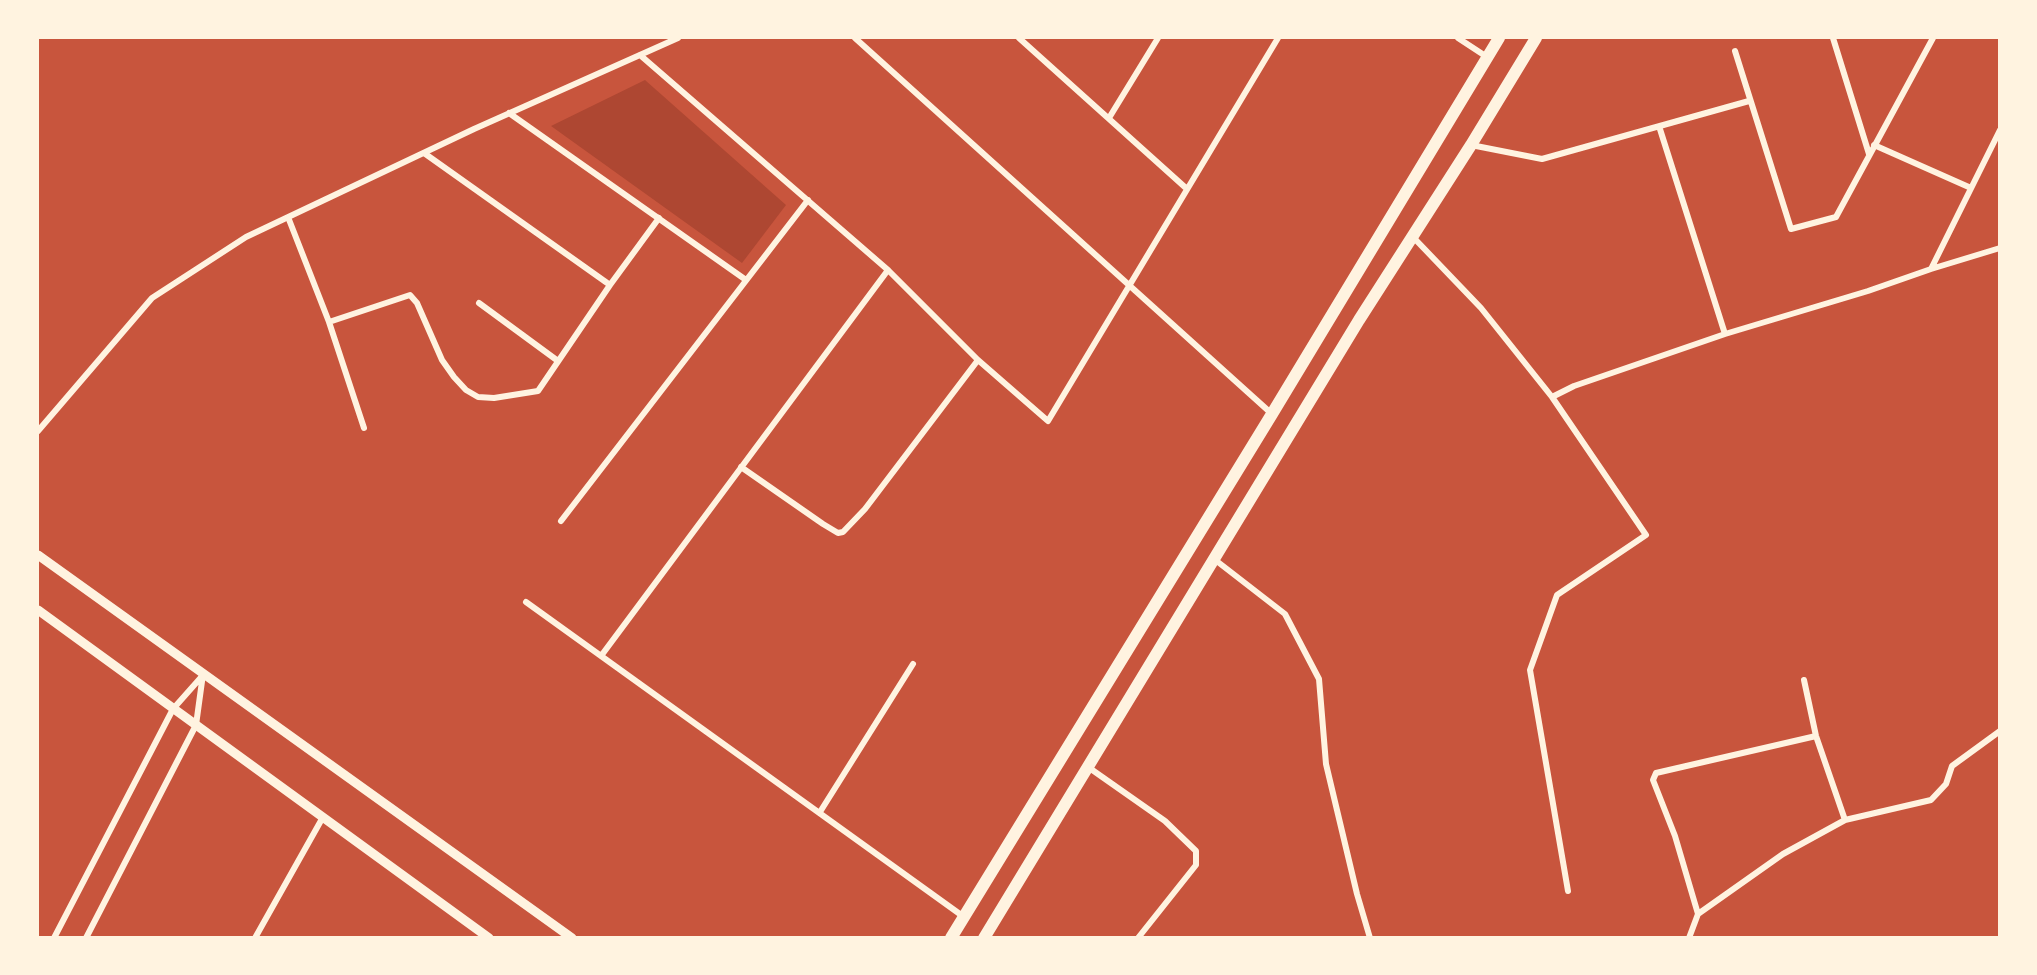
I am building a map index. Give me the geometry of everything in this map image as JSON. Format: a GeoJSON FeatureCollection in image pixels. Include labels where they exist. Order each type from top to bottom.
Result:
{"type":"FeatureCollection","features":[{"type":"Feature","properties":{"kind":"highway"},"geometry":{"type":"LineString","coordinates":[[951,938],[1272,414],[1498,38]]}},
{"type":"Feature","properties":{"kind":"highway"},"geometry":{"type":"LineString","coordinates":[[984,938],[1087,766],[1536,38]]}},
{"type":"Feature","properties":{"kind":"street"},"geometry":{"type":"LineString","coordinates":[[38,431],[152,298],[246,237],[509,113],[678,38]]}},
{"type":"Feature","properties":{"kind":"street"},"geometry":{"type":"LineString","coordinates":[[855,38],[1272,414]]}},
{"type":"Feature","properties":{"kind":"street"},"geometry":{"type":"LineString","coordinates":[[1019,38],[1187,189]]}},
{"type":"Feature","properties":{"kind":"street"},"geometry":{"type":"LineString","coordinates":[[1109,118],[1158,38]]}},
{"type":"Feature","properties":{"kind":"street"},"geometry":{"type":"LineString","coordinates":[[640,55],[888,270],[978,360],[1048,421],[1278,38]]}},
{"type":"Feature","properties":{"kind":"street"},"geometry":{"type":"LineString","coordinates":[[1458,38],[1487,57]]}},
{"type":"Feature","properties":{"kind":"street"},"geometry":{"type":"LineString","coordinates":[[1833,38],[1869,154]]}},
{"type":"Feature","properties":{"kind":"street"},"geometry":{"type":"LineString","coordinates":[[1735,51],[1791,229],[1836,217],[1933,38]]}},
{"type":"Feature","properties":{"kind":"street"},"geometry":{"type":"LineString","coordinates":[[1471,145],[1542,159],[1749,101]]}},
{"type":"Feature","properties":{"kind":"street"},"geometry":{"type":"LineString","coordinates":[[509,113],[746,280]]}},
{"type":"Feature","properties":{"kind":"street"},"geometry":{"type":"LineString","coordinates":[[1659,126],[1725,334]]}},
{"type":"Feature","properties":{"kind":"street"},"geometry":{"type":"LineString","coordinates":[[1931,269],[2000,130]]}},
{"type":"Feature","properties":{"kind":"street"},"geometry":{"type":"LineString","coordinates":[[1874,145],[1971,188]]}},
{"type":"Feature","properties":{"kind":"street"},"geometry":{"type":"LineString","coordinates":[[424,153],[610,285]]}},
{"type":"Feature","properties":{"kind":"street"},"geometry":{"type":"LineString","coordinates":[[561,521],[808,200]]}},
{"type":"Feature","properties":{"kind":"street"},"geometry":{"type":"LineString","coordinates":[[288,217],[329,321],[364,428]]}},
{"type":"Feature","properties":{"kind":"street"},"geometry":{"type":"LineString","coordinates":[[329,321],[410,295],[417,303],[442,360],[454,378],[466,390],[478,397],[494,398],[538,391],[659,218]]}},
{"type":"Feature","properties":{"kind":"street"},"geometry":{"type":"LineString","coordinates":[[1413,237],[1481,308],[1552,397],[1646,535],[1557,595],[1530,670],[1568,891]]}},
{"type":"Feature","properties":{"kind":"street"},"geometry":{"type":"LineString","coordinates":[[1552,397],[1574,386],[1725,334],[2000,248]]}},
{"type":"Feature","properties":{"kind":"street"},"geometry":{"type":"LineString","coordinates":[[601,656],[888,270]]}},
{"type":"Feature","properties":{"kind":"street"},"geometry":{"type":"LineString","coordinates":[[479,303],[558,361]]}},
{"type":"Feature","properties":{"kind":"street"},"geometry":{"type":"LineString","coordinates":[[741,467],[823,524],[838,533],[843,532],[865,509],[978,360]]}},
{"type":"Feature","properties":{"kind":"street"},"geometry":{"type":"LineString","coordinates":[[38,555],[572,938]]}},
{"type":"Feature","properties":{"kind":"street"},"geometry":{"type":"LineString","coordinates":[[1214,559],[1285,614],[1319,679],[1326,764],[1357,894],[1370,938]]}},
{"type":"Feature","properties":{"kind":"street"},"geometry":{"type":"LineString","coordinates":[[526,602],[964,916]]}},
{"type":"Feature","properties":{"kind":"street"},"geometry":{"type":"LineString","coordinates":[[38,610],[489,938]]}},
{"type":"Feature","properties":{"kind":"street"},"geometry":{"type":"LineString","coordinates":[[820,812],[913,664]]}},
{"type":"Feature","properties":{"kind":"street"},"geometry":{"type":"LineString","coordinates":[[54,938],[173,709],[204,674]]}},
{"type":"Feature","properties":{"kind":"street"},"geometry":{"type":"LineString","coordinates":[[87,938],[196,725],[204,674]]}},
{"type":"Feature","properties":{"kind":"street"},"geometry":{"type":"LineString","coordinates":[[1804,680],[1816,736],[1845,820]]}},
{"type":"Feature","properties":{"kind":"street"},"geometry":{"type":"LineString","coordinates":[[1689,938],[1698,914],[1782,854],[1845,820],[1931,800],[1946,784],[1952,766],[2000,731]]}},
{"type":"Feature","properties":{"kind":"street"},"geometry":{"type":"LineString","coordinates":[[1698,914],[1676,836],[1653,780],[1656,773],[1816,736]]}},
{"type":"Feature","properties":{"kind":"street"},"geometry":{"type":"LineString","coordinates":[[1087,766],[1165,821],[1196,851],[1196,865],[1138,938]]}},
{"type":"Feature","properties":{"kind":"street"},"geometry":{"type":"LineString","coordinates":[[255,938],[323,817]]}},
{"type":"Feature","properties":{"kind":"shaded area"},"geometry":{"type":"Polygon","coordinates":[[[645,80],[786,205],[742,263],[551,126],[645,80]]]}}]}
